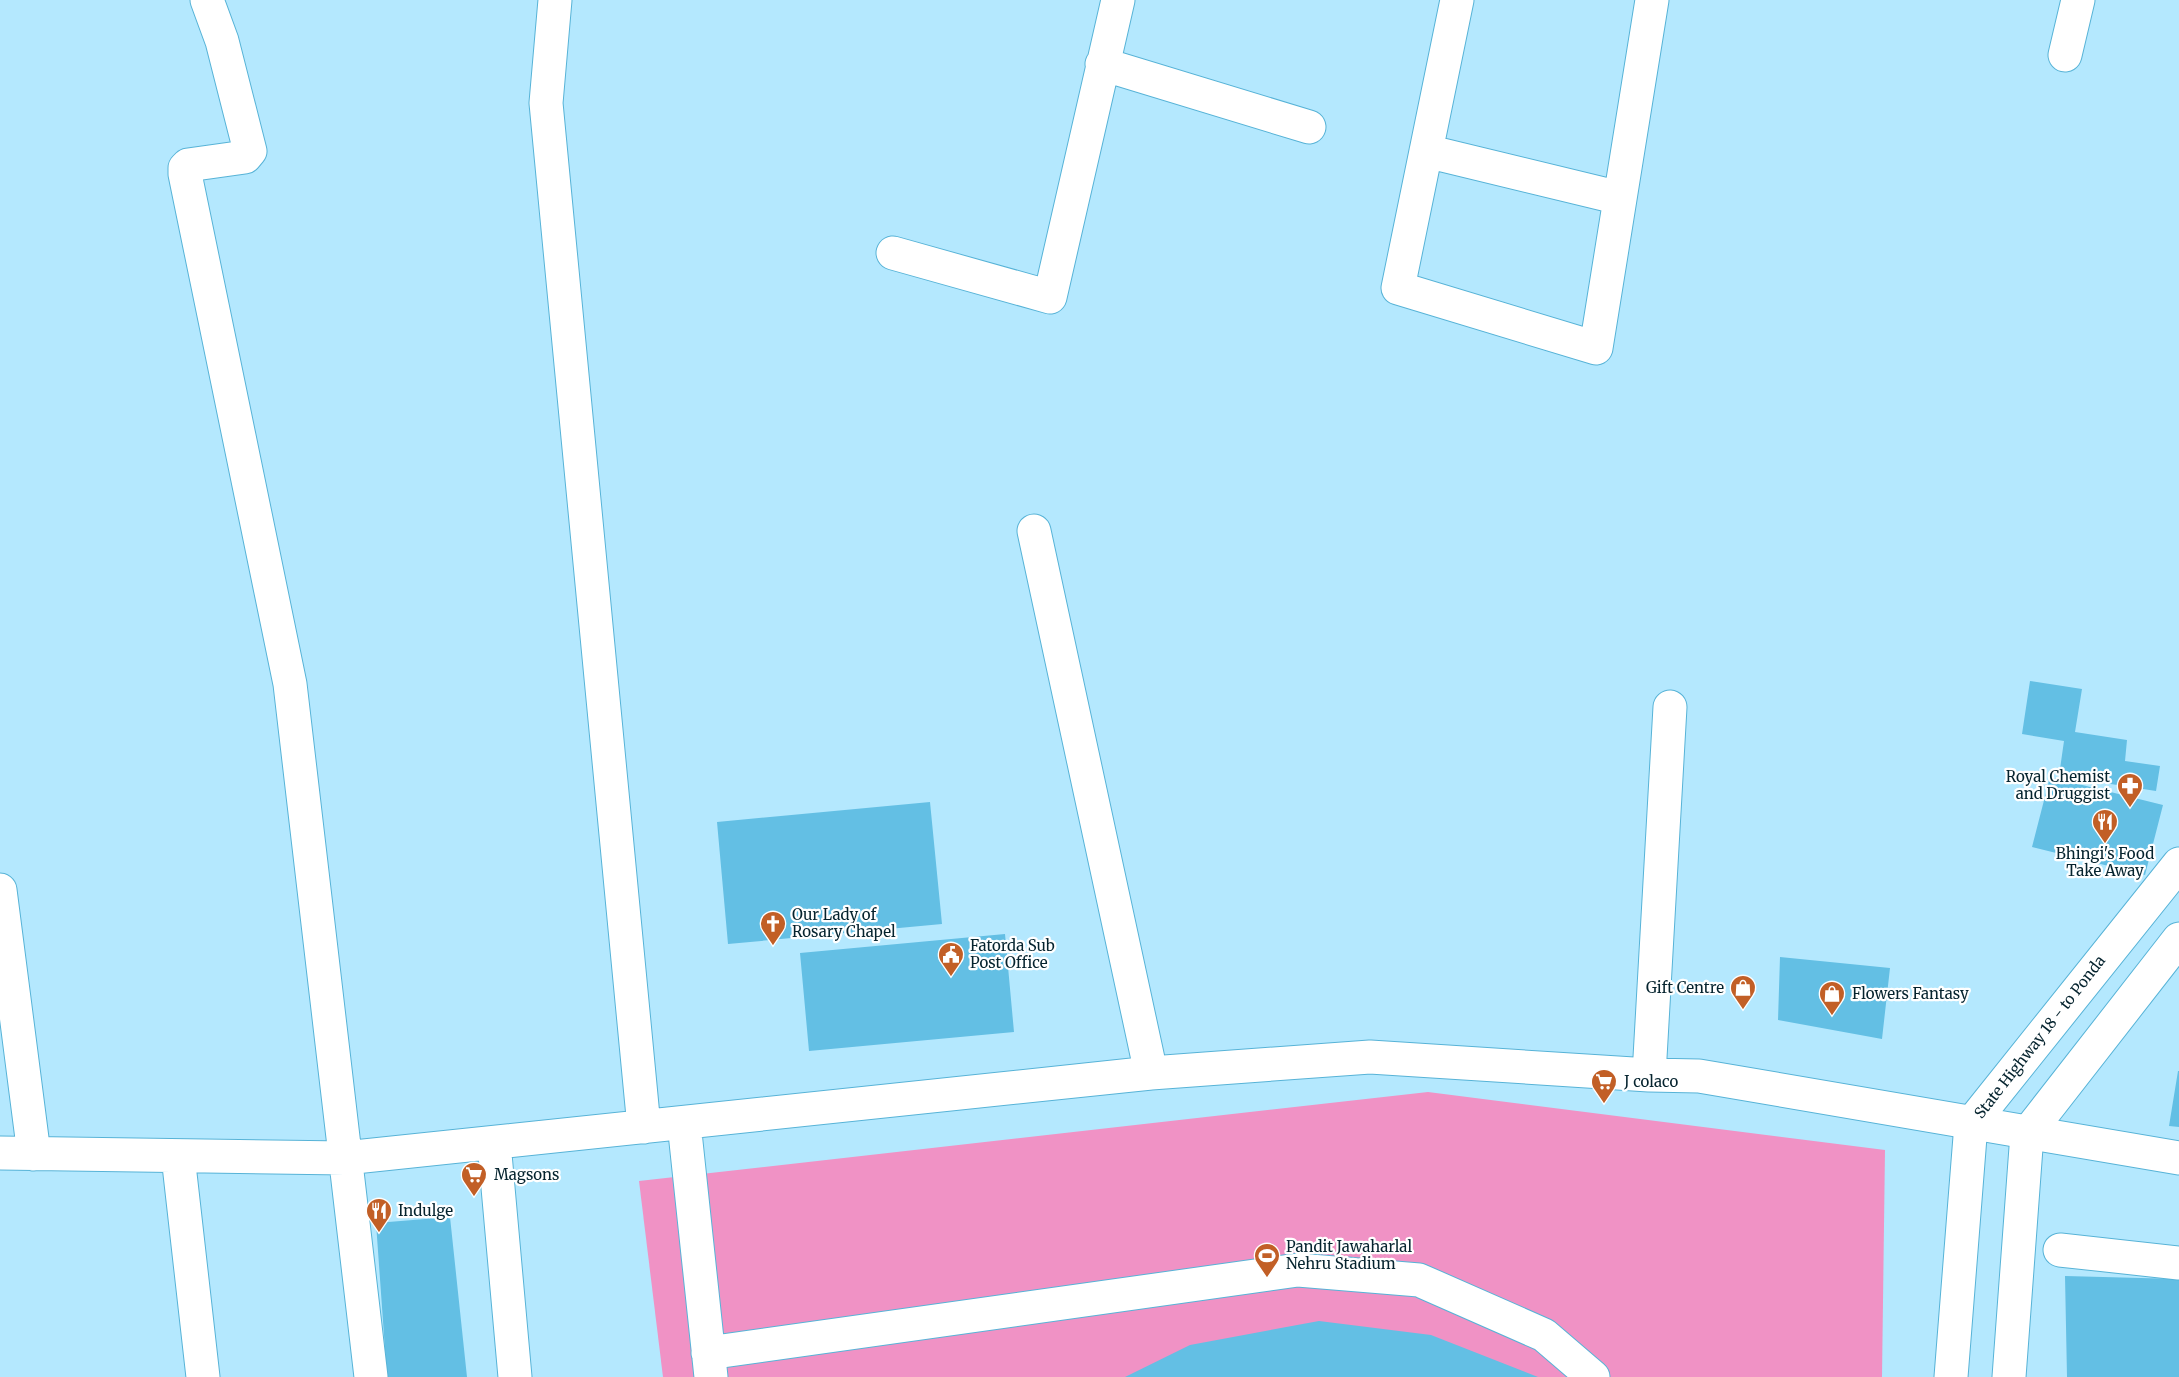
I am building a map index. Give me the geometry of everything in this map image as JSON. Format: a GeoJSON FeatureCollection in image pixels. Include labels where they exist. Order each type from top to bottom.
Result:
{"type":"FeatureCollection","features":[{"type":"Feature","properties":{"kind":"street"},"geometry":{"type":"LineString","coordinates":[[207,0],[222,41],[250,151],[245,157],[194,163],[185,168],[185,174],[290,684],[371,1377]]}},
{"type":"Feature","properties":{"kind":"street"},"geometry":{"type":"LineString","coordinates":[[555,0],[546,103],[644,1127]]}},
{"type":"Feature","properties":{"kind":"street"},"geometry":{"type":"LineString","coordinates":[[892,253],[1050,297],[1118,0]]}},
{"type":"Feature","properties":{"kind":"street"},"geometry":{"type":"LineString","coordinates":[[1457,0],[1398,288],[1596,348],[1652,0]]}},
{"type":"Feature","properties":{"kind":"street"},"geometry":{"type":"LineString","coordinates":[[2065,54],[2078,0]]}},
{"type":"Feature","properties":{"kind":"street"},"geometry":{"type":"LineString","coordinates":[[1102,64],[1308,127]]}},
{"type":"Feature","properties":{"kind":"street"},"geometry":{"type":"LineString","coordinates":[[1426,151],[1620,198]]}},
{"type":"Feature","properties":{"kind":"street"},"geometry":{"type":"LineString","coordinates":[[1034,531],[1151,1073]]}},
{"type":"Feature","properties":{"kind":"street"},"geometry":{"type":"LineString","coordinates":[[1649,1075],[1670,707]]}},
{"type":"Feature","properties":{"kind":"street","name":"State Highway 18 - to Ponda"},"geometry":{"type":"LineString","coordinates":[[1951,1377],[1971,1124],[2179,864]]}},
{"type":"Feature","properties":{"kind":"street"},"geometry":{"type":"LineString","coordinates":[[0,890],[34,1154]]}},
{"type":"Feature","properties":{"kind":"street"},"geometry":{"type":"LineString","coordinates":[[2009,1377],[2027,1134],[2179,939]]}},
{"type":"Feature","properties":{"kind":"street"},"geometry":{"type":"LineString","coordinates":[[0,1153],[345,1158],[1151,1073],[1370,1057],[1649,1075],[1699,1076],[2027,1134],[2179,1158]]}},
{"type":"Feature","properties":{"kind":"street"},"geometry":{"type":"LineString","coordinates":[[684,1122],[710,1365],[1298,1270],[1419,1280],[1544,1335],[1593,1377]]}},
{"type":"Feature","properties":{"kind":"street"},"geometry":{"type":"LineString","coordinates":[[494,1143],[515,1377]]}},
{"type":"Feature","properties":{"kind":"street"},"geometry":{"type":"LineString","coordinates":[[178,1156],[203,1377]]}},
{"type":"Feature","properties":{"kind":"street"},"geometry":{"type":"LineString","coordinates":[[2060,1250],[2179,1263]]}},
{"type":"Feature","properties":{"kind":"shaded area","name":"Pandit Jawaharlal Nehru Stadium"},"geometry":{"type":"Polygon","coordinates":[[[1428,1092],[1885,1150],[1882,1377],[663,1377],[639,1181],[1428,1092]]]}},
{"type":"Feature","properties":{"kind":"building"},"geometry":{"type":"Polygon","coordinates":[[[2030,681],[2082,689],[2075,732],[2127,740],[2125,761],[2160,766],[2156,791],[2059,776],[2064,741],[2022,734],[2030,681]]]}},
{"type":"Feature","properties":{"kind":"building"},"geometry":{"type":"Polygon","coordinates":[[[2050,777],[2163,805],[2145,875],[2032,847],[2050,777]]]}},
{"type":"Feature","properties":{"kind":"building"},"geometry":{"type":"Polygon","coordinates":[[[930,802],[942,924],[728,944],[717,822],[930,802]]]}},
{"type":"Feature","properties":{"kind":"building"},"geometry":{"type":"Polygon","coordinates":[[[1005,934],[1014,1032],[809,1051],[800,953],[1005,934]]]}},
{"type":"Feature","properties":{"kind":"building"},"geometry":{"type":"Polygon","coordinates":[[[1780,957],[1890,968],[1882,1039],[1778,1020],[1780,957]]]}},
{"type":"Feature","properties":{"kind":"building"},"geometry":{"type":"Polygon","coordinates":[[[2179,1071],[2179,1127],[2169,1126],[2179,1071]]]}},
{"type":"Feature","properties":{"kind":"building"},"geometry":{"type":"Polygon","coordinates":[[[450,1217],[467,1377],[387,1377],[376,1223],[450,1217]]]}},
{"type":"Feature","properties":{"kind":"building"},"geometry":{"type":"Polygon","coordinates":[[[2065,1276],[2179,1279],[2179,1377],[2067,1377],[2065,1276]]]}},
{"type":"Feature","properties":{"kind":"building"},"geometry":{"type":"Polygon","coordinates":[[[1319,1321],[1431,1335],[1538,1377],[1125,1377],[1190,1345],[1319,1321]]]}},
{"type":"Feature","properties":{"kind":"place","name":"Royal Chemist and Druggist"},"geometry":{"type":"Point","coordinates":[2130,809]}},
{"type":"Feature","properties":{"kind":"place","name":"Bhingi's Food Take Away"},"geometry":{"type":"Point","coordinates":[2105,845]}},
{"type":"Feature","properties":{"kind":"place","name":"Our Lady of Rosary Chapel"},"geometry":{"type":"Point","coordinates":[773,947]}},
{"type":"Feature","properties":{"kind":"place","name":"Fatorda Sub Post Office"},"geometry":{"type":"Point","coordinates":[951,978]}},
{"type":"Feature","properties":{"kind":"place","name":"Gift Centre"},"geometry":{"type":"Point","coordinates":[1743,1011]}},
{"type":"Feature","properties":{"kind":"place","name":"Flowers Fantasy"},"geometry":{"type":"Point","coordinates":[1832,1017]}},
{"type":"Feature","properties":{"kind":"place","name":"J colaco"},"geometry":{"type":"Point","coordinates":[1604,1105]}},
{"type":"Feature","properties":{"kind":"place","name":"Magsons"},"geometry":{"type":"Point","coordinates":[474,1198]}},
{"type":"Feature","properties":{"kind":"place","name":"Indulge"},"geometry":{"type":"Point","coordinates":[379,1234]}},
{"type":"Feature","properties":{"kind":"place","name":"Pandit Jawaharlal Nehru Stadium"},"geometry":{"type":"Point","coordinates":[1267,1279]}}]}
